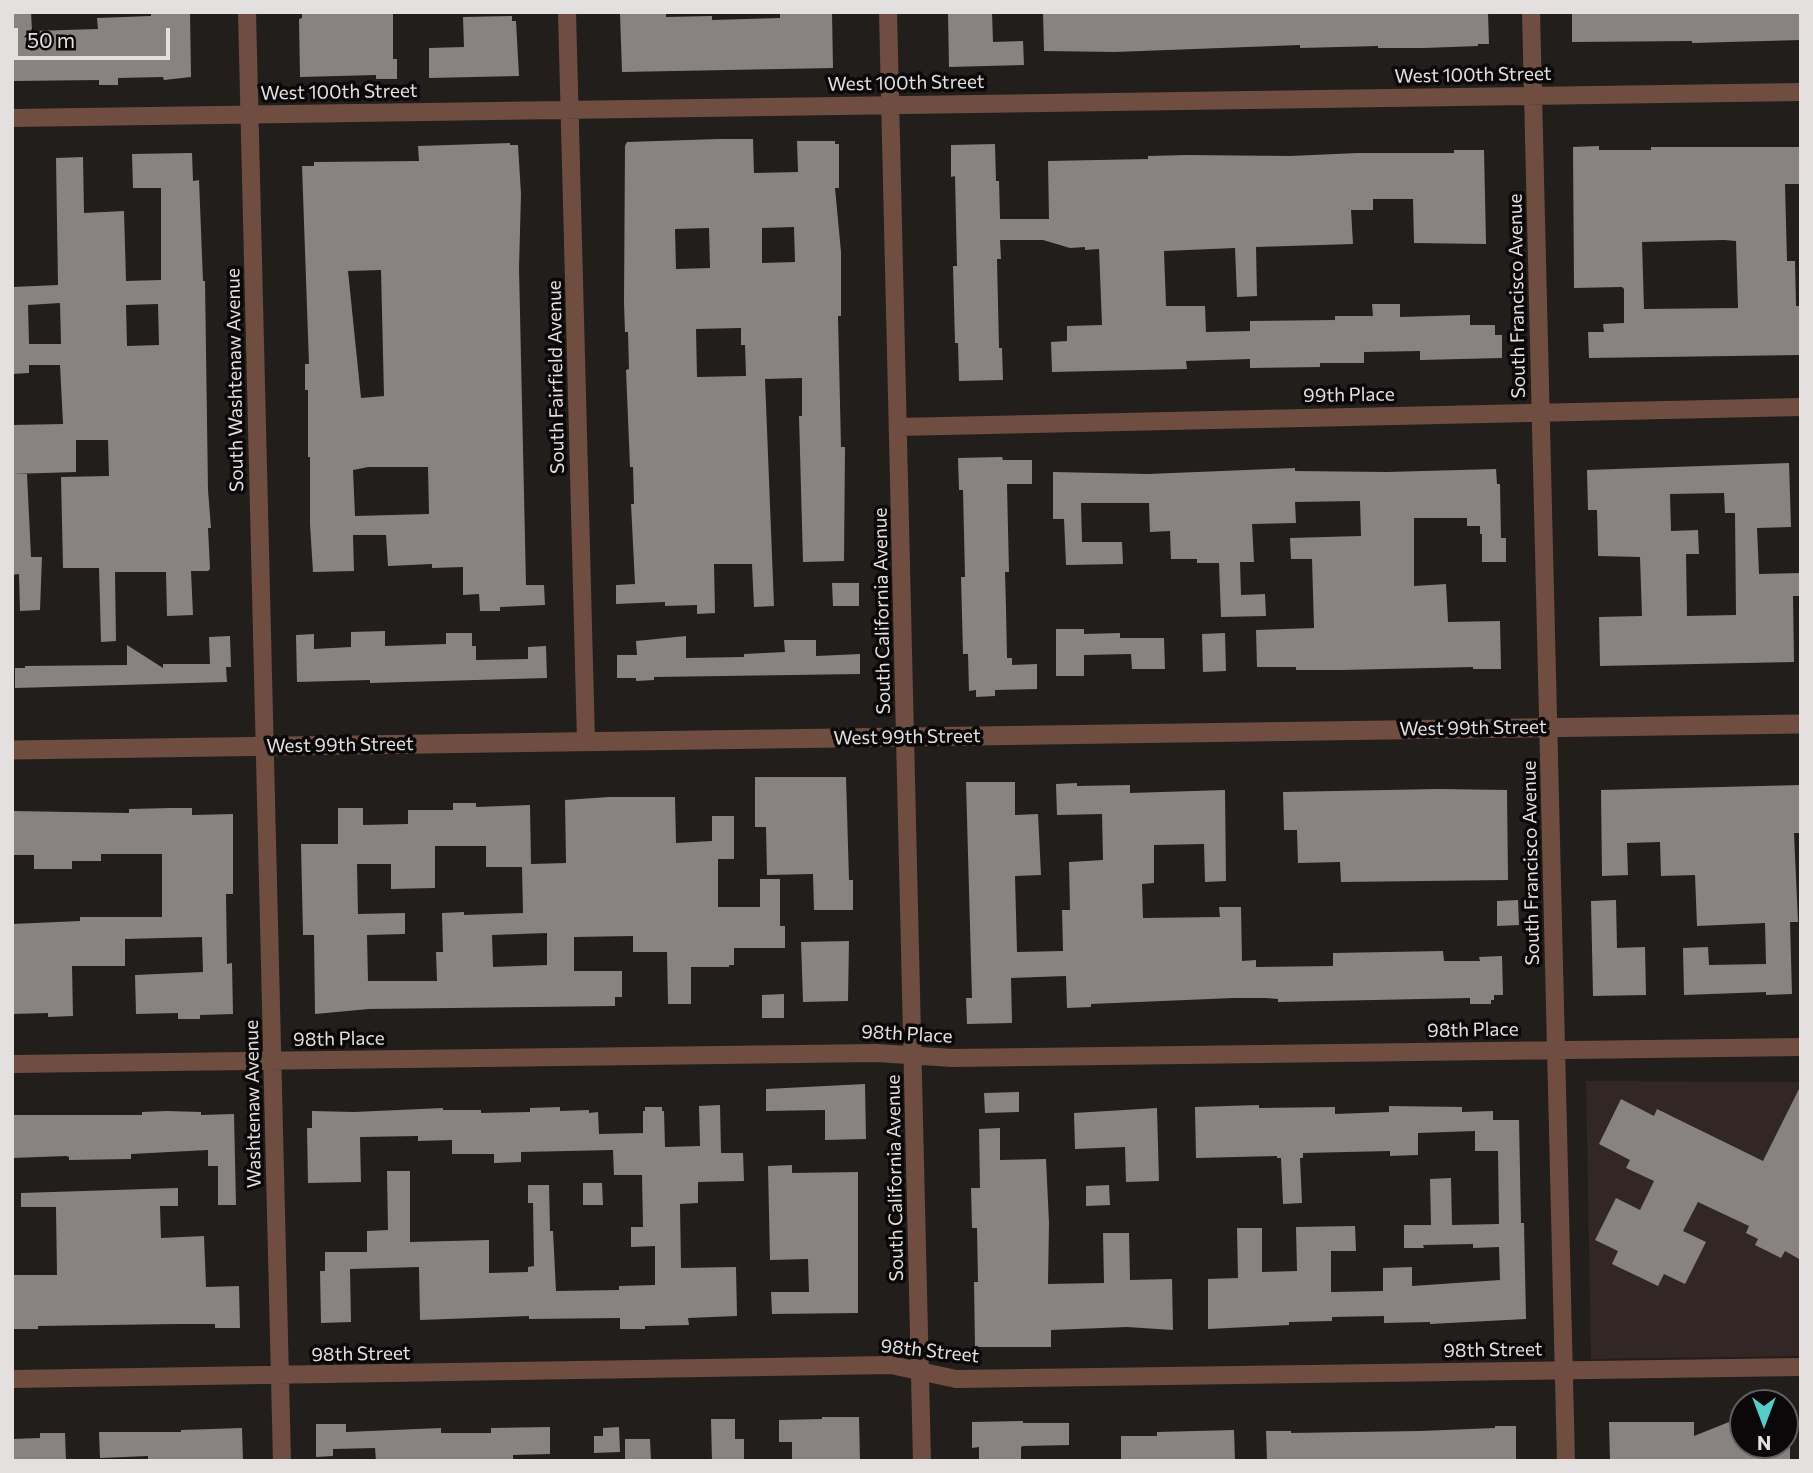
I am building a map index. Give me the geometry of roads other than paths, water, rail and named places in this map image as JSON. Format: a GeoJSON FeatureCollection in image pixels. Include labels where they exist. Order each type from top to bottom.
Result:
{"type":"FeatureCollection","features":[{"type":"Feature","properties":{"kind":"street","name":"South Washtenaw Avenue"},"geometry":{"type":"LineString","coordinates":[[247,12],[265,747]]}},
{"type":"Feature","properties":{"kind":"street","name":"South Fairfield Avenue"},"geometry":{"type":"LineString","coordinates":[[567,12],[586,741]]}},
{"type":"Feature","properties":{"kind":"street","name":"South California Avenue"},"geometry":{"type":"LineString","coordinates":[[888,12],[922,1461]]}},
{"type":"Feature","properties":{"kind":"street","name":"South Francisco Avenue"},"geometry":{"type":"LineString","coordinates":[[1531,12],[1566,1461]]}},
{"type":"Feature","properties":{"kind":"street","name":"West 100th Street"},"geometry":{"type":"LineString","coordinates":[[12,118],[1801,92]]}},
{"type":"Feature","properties":{"kind":"street","name":"99th Place"},"geometry":{"type":"LineString","coordinates":[[898,427],[1801,407]]}},
{"type":"Feature","properties":{"kind":"street","name":"West 99th Street"},"geometry":{"type":"LineString","coordinates":[[12,750],[1801,724]]}},
{"type":"Feature","properties":{"kind":"street","name":"Washtenaw Avenue"},"geometry":{"type":"LineString","coordinates":[[265,747],[282,1461]]}},
{"type":"Feature","properties":{"kind":"street","name":"98th Place"},"geometry":{"type":"LineString","coordinates":[[12,1065],[877,1052],[951,1058],[1801,1047]]}},
{"type":"Feature","properties":{"kind":"street","name":"98th Street"},"geometry":{"type":"LineString","coordinates":[[12,1379],[891,1365],[957,1379],[1801,1367]]}}]}
